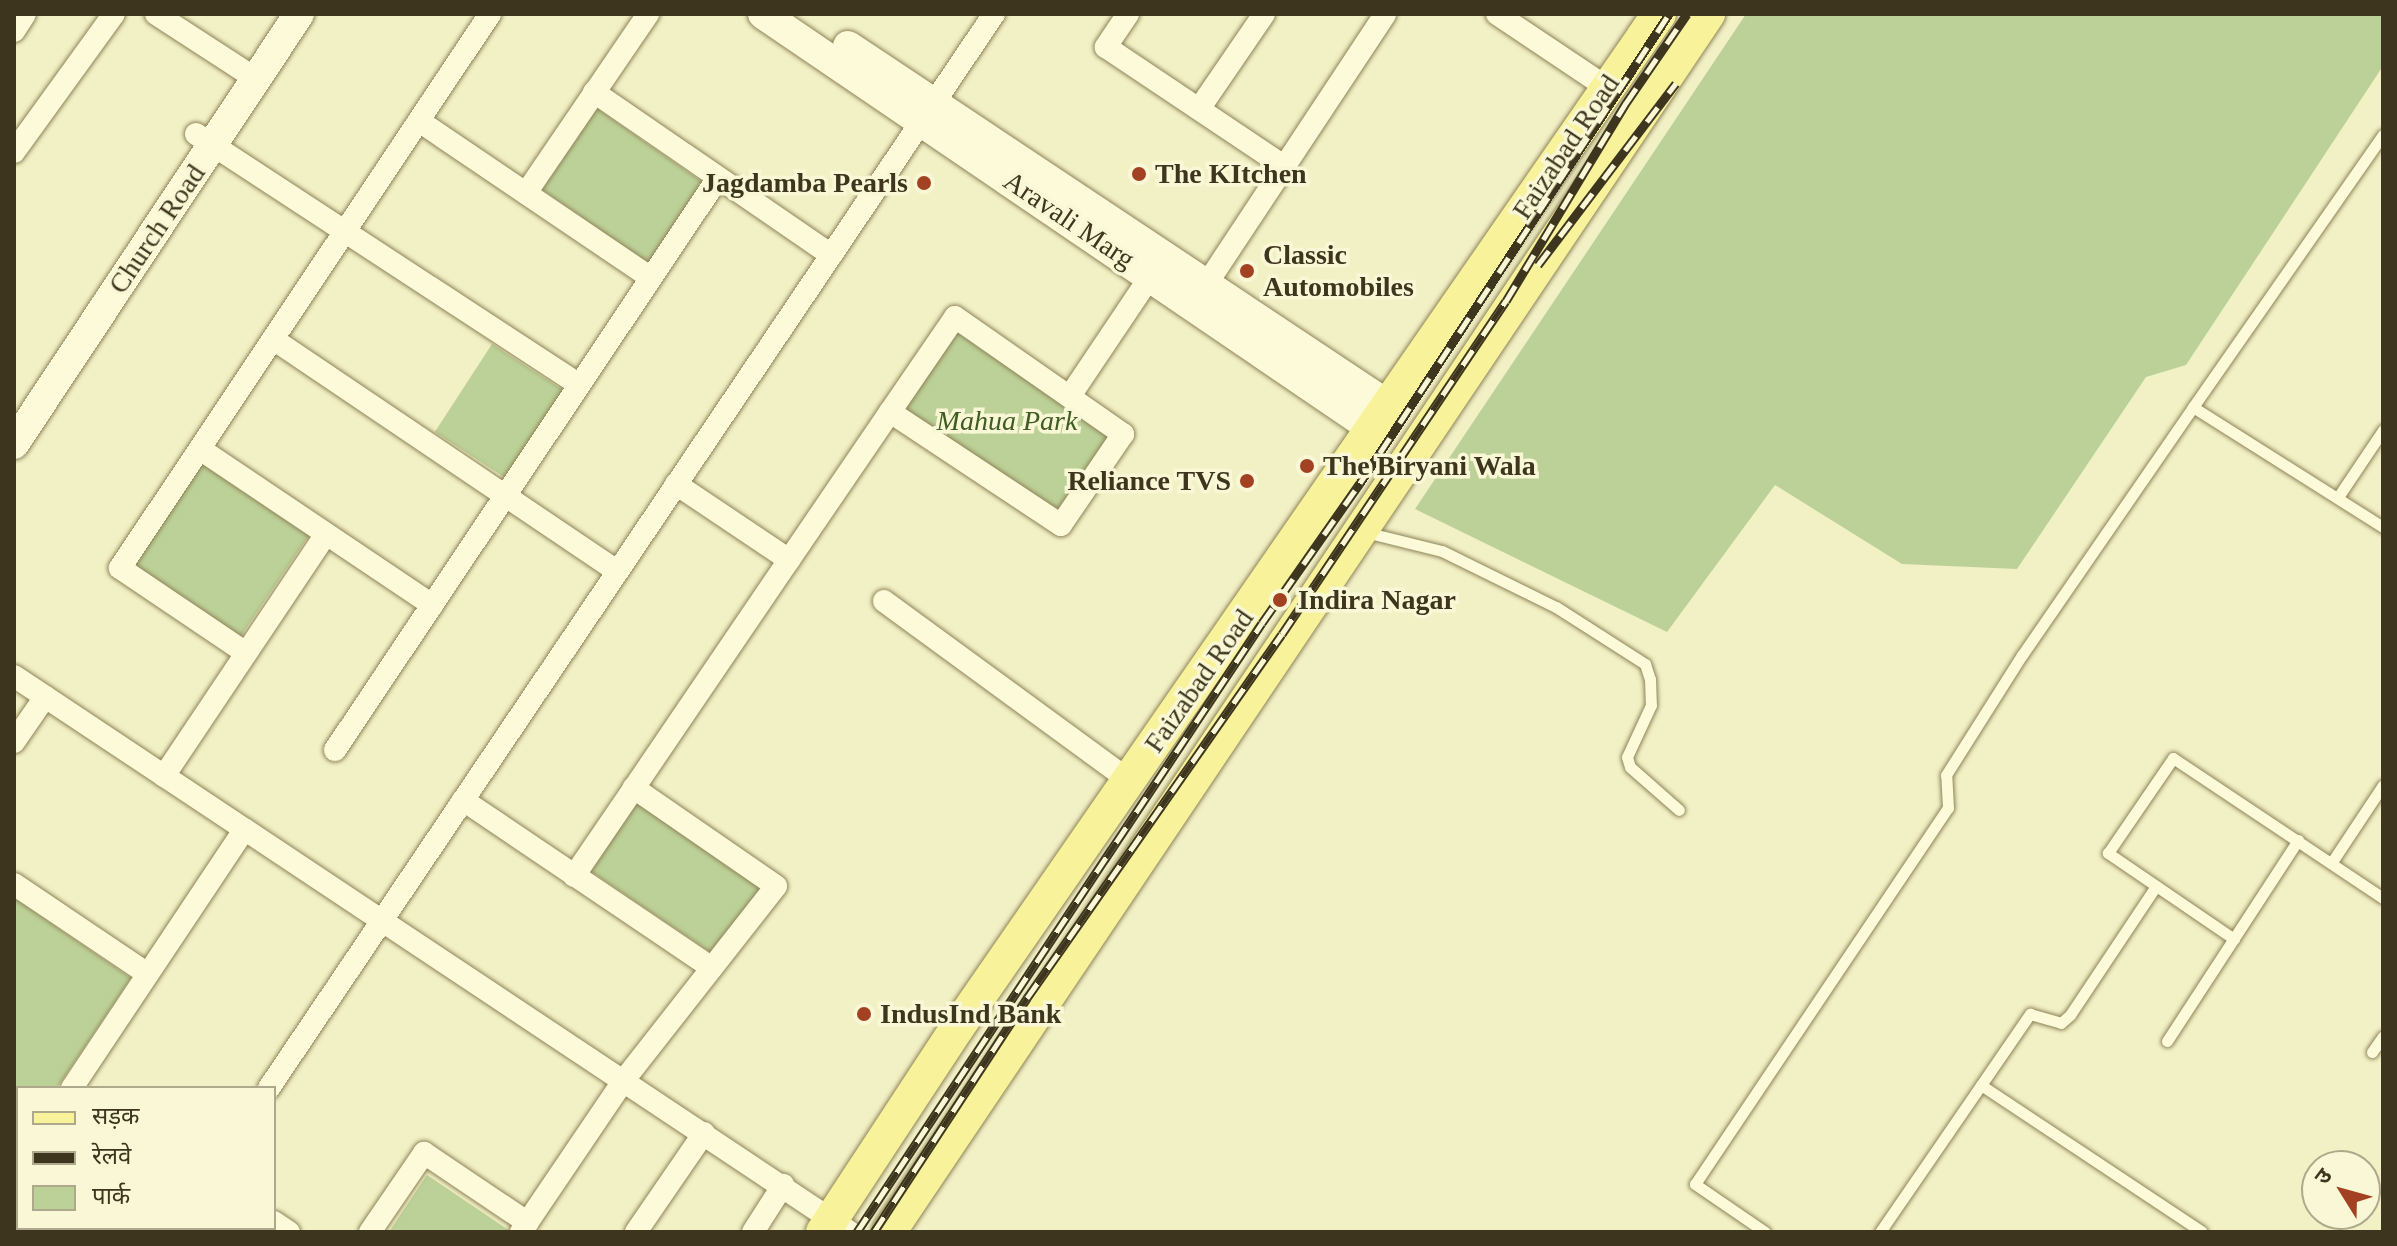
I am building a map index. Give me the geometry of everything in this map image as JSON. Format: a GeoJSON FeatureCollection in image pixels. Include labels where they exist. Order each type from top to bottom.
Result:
{"type":"FeatureCollection","features":[{"type":"Feature","properties":{"kind":"main road","name":"Faizabad Road"},"geometry":{"type":"LineString","coordinates":[[835,1228],[957,1028],[1659,14]]}},
{"type":"Feature","properties":{"kind":"main road","name":"Faizabad Road"},"geometry":{"type":"LineString","coordinates":[[889,1232],[1708,14]]}},
{"type":"Feature","properties":{"kind":"street"},"geometry":{"type":"LineString","coordinates":[[14,31],[25,14]]}},
{"type":"Feature","properties":{"kind":"street"},"geometry":{"type":"LineString","coordinates":[[14,152],[114,14]]}},
{"type":"Feature","properties":{"kind":"street"},"geometry":{"type":"LineString","coordinates":[[156,14],[247,74]]}},
{"type":"Feature","properties":{"kind":"street","name":"Church Road"},"geometry":{"type":"LineString","coordinates":[[247,74],[274,14]]}},
{"type":"Feature","properties":{"kind":"street","name":"Church Road"},"geometry":{"type":"LineString","coordinates":[[14,444],[247,74],[299,14]]}},
{"type":"Feature","properties":{"kind":"street"},"geometry":{"type":"LineString","coordinates":[[246,653],[120,568],[490,14]]}},
{"type":"Feature","properties":{"kind":"street"},"geometry":{"type":"LineString","coordinates":[[526,193],[648,14]]}},
{"type":"Feature","properties":{"kind":"street","name":"Aravali Marg"},"geometry":{"type":"LineString","coordinates":[[763,14],[927,112],[1381,418]]}},
{"type":"Feature","properties":{"kind":"street","name":"Aravali Marg"},"geometry":{"type":"LineString","coordinates":[[799,14],[927,112]]}},
{"type":"Feature","properties":{"kind":"street"},"geometry":{"type":"LineString","coordinates":[[270,1086],[994,14]]}},
{"type":"Feature","properties":{"kind":"street"},"geometry":{"type":"LineString","coordinates":[[1128,14],[1106,47],[1284,166]]}},
{"type":"Feature","properties":{"kind":"street"},"geometry":{"type":"LineString","coordinates":[[1199,109],[1264,14]]}},
{"type":"Feature","properties":{"kind":"street"},"geometry":{"type":"LineString","coordinates":[[1200,294],[1385,14]]}},
{"type":"Feature","properties":{"kind":"street"},"geometry":{"type":"LineString","coordinates":[[1497,14],[1606,87]]}},
{"type":"Feature","properties":{"kind":"street"},"geometry":{"type":"LineString","coordinates":[[594,92],[831,255]]}},
{"type":"Feature","properties":{"kind":"street"},"geometry":{"type":"LineString","coordinates":[[419,121],[651,278]]}},
{"type":"Feature","properties":{"kind":"street"},"geometry":{"type":"LineString","coordinates":[[204,139],[579,385]]}},
{"type":"Feature","properties":{"kind":"street","name":"Church Road"},"geometry":{"type":"LineString","coordinates":[[14,407],[204,139]]}},
{"type":"Feature","properties":{"kind":"street"},"geometry":{"type":"LineString","coordinates":[[335,750],[718,178]]}},
{"type":"Feature","properties":{"kind":"street"},"geometry":{"type":"LineString","coordinates":[[1070,396],[1157,266]]}},
{"type":"Feature","properties":{"kind":"street"},"geometry":{"type":"LineString","coordinates":[[574,876],[789,560],[890,412],[955,317],[1123,434],[1061,525],[890,412]]}},
{"type":"Feature","properties":{"kind":"street"},"geometry":{"type":"LineString","coordinates":[[273,339],[617,571]]}},
{"type":"Feature","properties":{"kind":"street"},"geometry":{"type":"LineString","coordinates":[[200,449],[432,605]]}},
{"type":"Feature","properties":{"kind":"street"},"geometry":{"type":"LineString","coordinates":[[676,484],[789,560]]}},
{"type":"Feature","properties":{"kind":"street"},"geometry":{"type":"LineString","coordinates":[[164,776],[326,534]]}},
{"type":"Feature","properties":{"kind":"street"},"geometry":{"type":"LineString","coordinates":[[884,601],[1130,781]]}},
{"type":"Feature","properties":{"kind":"street"},"geometry":{"type":"LineString","coordinates":[[14,676],[783,1185],[835,1228]]}},
{"type":"Feature","properties":{"kind":"street"},"geometry":{"type":"LineString","coordinates":[[14,742],[45,697]]}},
{"type":"Feature","properties":{"kind":"street"},"geometry":{"type":"LineString","coordinates":[[370,1232],[424,1153],[524,1227],[624,1080],[776,886],[634,788]]}},
{"type":"Feature","properties":{"kind":"street"},"geometry":{"type":"LineString","coordinates":[[463,800],[712,968]]}},
{"type":"Feature","properties":{"kind":"street"},"geometry":{"type":"LineString","coordinates":[[73,1086],[245,829]]}},
{"type":"Feature","properties":{"kind":"street"},"geometry":{"type":"LineString","coordinates":[[14,884],[148,974]]}},
{"type":"Feature","properties":{"kind":"street"},"geometry":{"type":"LineString","coordinates":[[636,1232],[704,1133]]}},
{"type":"Feature","properties":{"kind":"street"},"geometry":{"type":"LineString","coordinates":[[753,1232],[783,1185]]}},
{"type":"Feature","properties":{"kind":"lane"},"geometry":{"type":"LineString","coordinates":[[1765,1232],[1695,1184],[1948,808],[1946,775],[2022,655],[2383,135]]}},
{"type":"Feature","properties":{"kind":"lane"},"geometry":{"type":"LineString","coordinates":[[2193,407],[2383,527]]}},
{"type":"Feature","properties":{"kind":"lane"},"geometry":{"type":"LineString","coordinates":[[2338,497],[2383,430]]}},
{"type":"Feature","properties":{"kind":"lane"},"geometry":{"type":"LineString","coordinates":[[1361,530],[1442,551],[1556,607],[1645,664],[1650,679],[1651,705],[1627,757],[1630,767],[1679,810]]}},
{"type":"Feature","properties":{"kind":"lane"},"geometry":{"type":"LineString","coordinates":[[2234,939],[2108,853],[2173,758],[2383,898]]}},
{"type":"Feature","properties":{"kind":"lane"},"geometry":{"type":"LineString","coordinates":[[2332,862],[2383,785]]}},
{"type":"Feature","properties":{"kind":"lane"},"geometry":{"type":"LineString","coordinates":[[2167,1041],[2298,840]]}},
{"type":"Feature","properties":{"kind":"lane"},"geometry":{"type":"LineString","coordinates":[[1880,1232],[2030,1014],[2061,1023],[2070,1015],[2156,886]]}},
{"type":"Feature","properties":{"kind":"lane"},"geometry":{"type":"LineString","coordinates":[[2372,1052],[2383,1036]]}},
{"type":"Feature","properties":{"kind":"lane"},"geometry":{"type":"LineString","coordinates":[[1981,1085],[2202,1232]]}},
{"type":"Feature","properties":{"kind":"green space"},"geometry":{"type":"Polygon","coordinates":[[[1746,14],[2383,14],[2383,66],[2186,365],[2146,377],[2017,569],[1902,564],[1775,485],[1667,632],[1415,509],[1746,14]]]}},
{"type":"Feature","properties":{"kind":"green space"},"geometry":{"type":"Polygon","coordinates":[[[595,107],[704,183],[648,264],[539,187],[595,107]]]}},
{"type":"Feature","properties":{"kind":"green space","name":"Mahua Park"},"geometry":{"type":"Polygon","coordinates":[[[956,331],[1111,436],[1059,513],[904,408],[956,331]]]}},
{"type":"Feature","properties":{"kind":"green space"},"geometry":{"type":"Polygon","coordinates":[[[492,344],[563,390],[506,478],[435,432],[492,344]]]}},
{"type":"Feature","properties":{"kind":"green space"},"geometry":{"type":"Polygon","coordinates":[[[202,463],[309,535],[241,636],[134,564],[202,463]]]}},
{"type":"Feature","properties":{"kind":"green space"},"geometry":{"type":"Polygon","coordinates":[[[636,803],[761,887],[715,955],[590,871],[636,803]]]}},
{"type":"Feature","properties":{"kind":"green space"},"geometry":{"type":"Polygon","coordinates":[[[14,898],[131,978],[58,1086],[16,1086],[16,1136],[14,898]]]}},
{"type":"Feature","properties":{"kind":"green space"},"geometry":{"type":"Polygon","coordinates":[[[427,1175],[510,1231],[389,1232],[427,1175]]]}},
{"type":"Feature","properties":{"kind":"railway"},"geometry":{"type":"LineString","coordinates":[[857,1232],[1262,623],[1360,483],[1669,14]]}},
{"type":"Feature","properties":{"kind":"railway"},"geometry":{"type":"LineString","coordinates":[[874,1232],[1027,998],[1282,634],[1506,301],[1626,103],[1687,14]]}},
{"type":"Feature","properties":{"kind":"railway"},"geometry":{"type":"LineString","coordinates":[[1538,265],[1676,83]]}},
{"type":"Feature","properties":{"kind":"place","name":"The KItchen"},"geometry":{"type":"Point","coordinates":[1139,174]}},
{"type":"Feature","properties":{"kind":"place","name":"Jagdamba Pearls"},"geometry":{"type":"Point","coordinates":[924,183]}},
{"type":"Feature","properties":{"kind":"place","name":"Classic Automobiles"},"geometry":{"type":"Point","coordinates":[1247,271]}},
{"type":"Feature","properties":{"kind":"place","name":"The Biryani Wala"},"geometry":{"type":"Point","coordinates":[1307,466]}},
{"type":"Feature","properties":{"kind":"place","name":"Reliance TVS"},"geometry":{"type":"Point","coordinates":[1247,481]}},
{"type":"Feature","properties":{"kind":"place","name":"Indira Nagar"},"geometry":{"type":"Point","coordinates":[1280,600]}},
{"type":"Feature","properties":{"kind":"place","name":"IndusInd Bank"},"geometry":{"type":"Point","coordinates":[864,1014]}}]}
